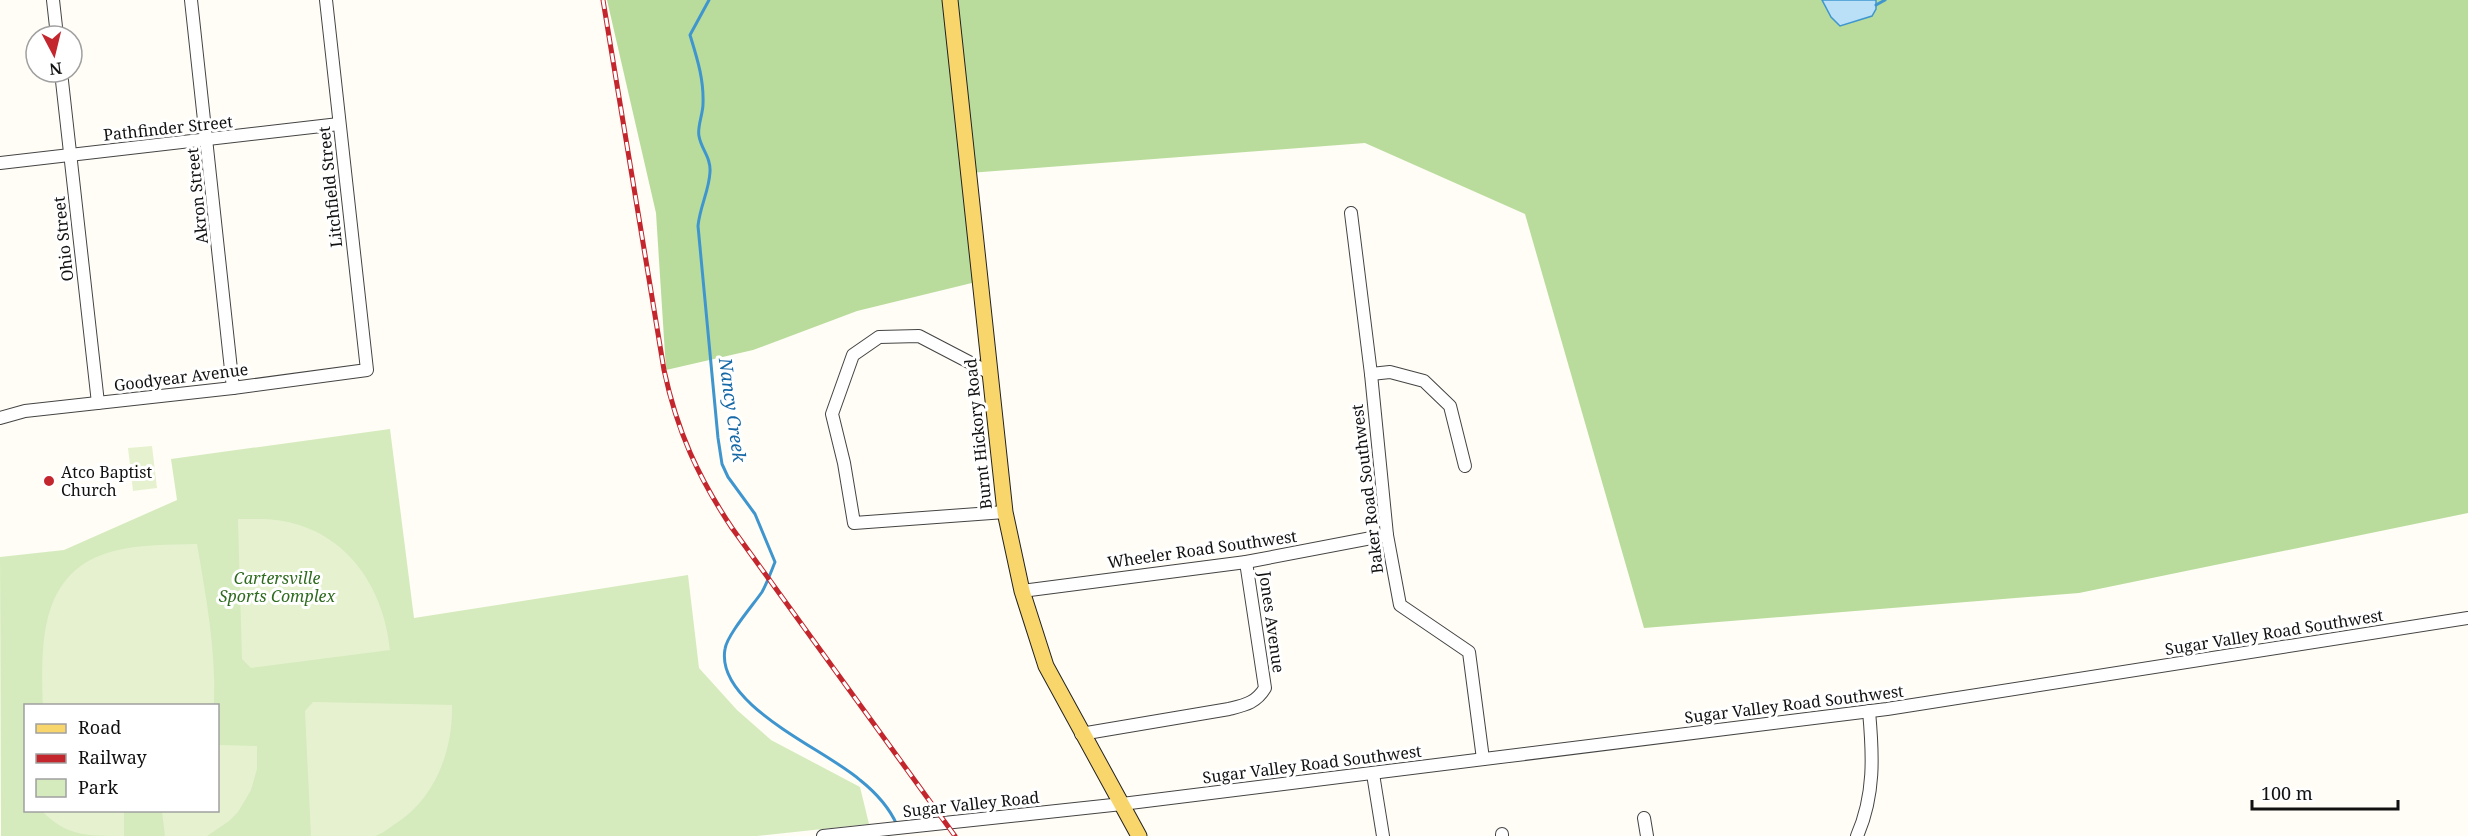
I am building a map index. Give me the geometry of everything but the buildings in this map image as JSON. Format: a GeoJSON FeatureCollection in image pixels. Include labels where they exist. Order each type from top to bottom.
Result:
{"type":"FeatureCollection","features":[{"type":"Feature","properties":{"kind":"main road","name":"Burnt Hickory Road"},"geometry":{"type":"LineString","coordinates":[[950,0],[1005,512],[1022,591],[1046,666],[1081,734],[1139,836]]}},
{"type":"Feature","properties":{"kind":"street"},"geometry":{"type":"LineString","coordinates":[[53,0],[56,24]]}},
{"type":"Feature","properties":{"kind":"street","name":"Akron Street"},"geometry":{"type":"LineString","coordinates":[[191,0],[208,140],[233,388]]}},
{"type":"Feature","properties":{"kind":"street","name":"Litchfield Street"},"geometry":{"type":"LineString","coordinates":[[326,0],[367,370]]}},
{"type":"Feature","properties":{"kind":"street","name":"Ohio Street"},"geometry":{"type":"LineString","coordinates":[[62,84],[98,403]]}},
{"type":"Feature","properties":{"kind":"street","name":"Pathfinder Street"},"geometry":{"type":"LineString","coordinates":[[0,163],[339,124]]}},
{"type":"Feature","properties":{"kind":"street","name":"Baker Road Southwest"},"geometry":{"type":"LineString","coordinates":[[1351,213],[1371,374],[1387,535],[1400,605],[1468,651],[1483,759]]}},
{"type":"Feature","properties":{"kind":"street"},"geometry":{"type":"LineString","coordinates":[[990,373],[919,336],[879,337],[853,355],[832,414],[844,463],[854,523],[1005,512]]}},
{"type":"Feature","properties":{"kind":"street","name":"Goodyear Avenue"},"geometry":{"type":"LineString","coordinates":[[0,418],[25,411],[233,388],[367,370]]}},
{"type":"Feature","properties":{"kind":"street"},"geometry":{"type":"LineString","coordinates":[[1371,374],[1390,372],[1424,381],[1450,406],[1465,466]]}},
{"type":"Feature","properties":{"kind":"street","name":"Wheeler Road Southwest"},"geometry":{"type":"LineString","coordinates":[[1022,591],[1246,562],[1387,535]]}},
{"type":"Feature","properties":{"kind":"street","name":"Jones Avenue"},"geometry":{"type":"LineString","coordinates":[[1081,734],[1247,705],[1256,700],[1265,688],[1246,562]]}},
{"type":"Feature","properties":{"kind":"street","name":"Sugar Valley Road Southwest"},"geometry":{"type":"LineString","coordinates":[[1122,804],[1869,711],[2468,618]]}},
{"type":"Feature","properties":{"kind":"street"},"geometry":{"type":"LineString","coordinates":[[1857,836],[1871,795],[1873,758],[1869,711]]}},
{"type":"Feature","properties":{"kind":"street"},"geometry":{"type":"LineString","coordinates":[[1373,774],[1383,836]]}},
{"type":"Feature","properties":{"kind":"street","name":"Sugar Valley Road"},"geometry":{"type":"LineString","coordinates":[[823,836],[1122,804]]}},
{"type":"Feature","properties":{"kind":"street"},"geometry":{"type":"LineString","coordinates":[[1644,818],[1647,836]]}},
{"type":"Feature","properties":{"kind":"green space"},"geometry":{"type":"Polygon","coordinates":[[[607,0],[2468,0],[2468,513],[2079,593],[1644,628],[1525,214],[1365,143],[969,173],[980,281],[857,311],[753,350],[666,370],[656,213],[607,0]]]}},
{"type":"Feature","properties":{"kind":"green space","name":"Cartersville Sports Complex"},"geometry":{"type":"Polygon","coordinates":[[[390,429],[414,618],[688,575],[699,668],[737,710],[771,740],[860,787],[869,824],[757,836],[1,836],[0,557],[64,550],[177,500],[171,459],[390,429]]]}},
{"type":"Feature","properties":{"kind":"green space"},"geometry":{"type":"Polygon","coordinates":[[[152,446],[157,488],[133,491],[128,448],[152,446]]]}},
{"type":"Feature","properties":{"kind":"green space"},"geometry":{"type":"Polygon","coordinates":[[[238,519],[269,519],[288,522],[310,529],[329,539],[346,553],[360,569],[371,587],[380,607],[390,650],[251,668],[242,659],[238,519]]]}},
{"type":"Feature","properties":{"kind":"green space"},"geometry":{"type":"Polygon","coordinates":[[[197,544],[212,643],[214,703],[43,704],[45,634],[58,592],[71,574],[89,561],[114,551],[145,546],[197,544]]]}},
{"type":"Feature","properties":{"kind":"green space"},"geometry":{"type":"Polygon","coordinates":[[[313,702],[452,705],[445,756],[431,787],[409,814],[380,834],[375,836],[311,836],[305,711],[313,702]]]}},
{"type":"Feature","properties":{"kind":"green space"},"geometry":{"type":"Polygon","coordinates":[[[219,745],[257,746],[257,769],[251,790],[238,812],[229,821],[207,836],[165,836],[162,812],[219,812],[219,745]]]}},
{"type":"Feature","properties":{"kind":"green space"},"geometry":{"type":"Polygon","coordinates":[[[43,812],[124,812],[124,836],[78,833],[51,819],[43,812]]]}},
{"type":"Feature","properties":{"kind":"water"},"geometry":{"type":"Polygon","coordinates":[[[1822,0],[1876,0],[1876,9],[1872,16],[1840,26],[1831,17],[1822,0]]]}},
{"type":"Feature","properties":{"kind":"waterway","name":"Nancy Creek"},"geometry":{"type":"LineString","coordinates":[[709,0],[690,35],[700,69],[703,95],[699,136],[710,167],[708,186],[698,226],[718,438],[722,464],[728,477],[755,514],[775,562],[762,592],[735,628],[727,643],[726,669],[737,689],[754,707],[860,780],[881,800],[897,825]]}},
{"type":"Feature","properties":{"kind":"waterway"},"geometry":{"type":"LineString","coordinates":[[1876,5],[1885,0]]}},
{"type":"Feature","properties":{"kind":"railway"},"geometry":{"type":"LineString","coordinates":[[603,0],[664,370],[675,413],[690,453],[732,528],[955,836]]}},
{"type":"Feature","properties":{"kind":"place","name":"Atco Baptist Church"},"geometry":{"type":"Point","coordinates":[49,481]}}]}
